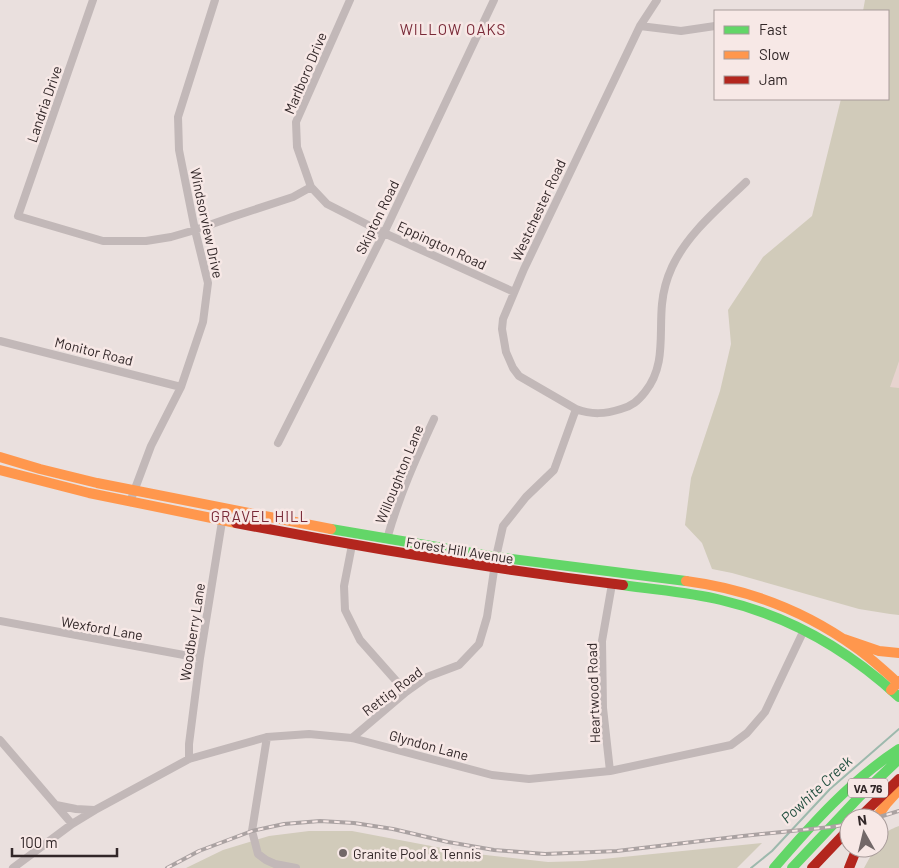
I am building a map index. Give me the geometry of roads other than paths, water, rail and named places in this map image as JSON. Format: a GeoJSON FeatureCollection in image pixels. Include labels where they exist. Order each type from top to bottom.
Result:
{"type":"FeatureCollection","features":[{"type":"Feature","properties":{"kind":"main road","name":"Forest Hill Avenue"},"geometry":{"type":"LineString","coordinates":[[0,457],[69,476],[134,490],[224,509],[387,539],[496,557],[698,583],[728,589],[764,599],[810,618],[844,639],[897,687]]}},
{"type":"Feature","properties":{"kind":"main road","name":"Forest Hill Avenue"},"geometry":{"type":"LineString","coordinates":[[0,470],[130,502],[352,545],[494,568],[688,594],[731,602],[769,614],[804,630],[825,641],[897,687]]}},
{"type":"Feature","properties":{"kind":"main road"},"geometry":{"type":"LineString","coordinates":[[844,639],[879,651],[899,653]]}},
{"type":"Feature","properties":{"kind":"main road","name":"VA 76"},"geometry":{"type":"LineString","coordinates":[[774,868],[839,798],[877,764],[899,749]]}},
{"type":"Feature","properties":{"kind":"main road","name":"VA 76"},"geometry":{"type":"LineString","coordinates":[[792,868],[860,796],[899,759]]}},
{"type":"Feature","properties":{"kind":"main road","name":"VA 76"},"geometry":{"type":"LineString","coordinates":[[869,808],[899,779]]}},
{"type":"Feature","properties":{"kind":"main road"},"geometry":{"type":"LineString","coordinates":[[883,808],[899,790]]}},
{"type":"Feature","properties":{"kind":"main road"},"geometry":{"type":"LineString","coordinates":[[812,868],[839,840]]}},
{"type":"Feature","properties":{"kind":"street","name":"Landria Drive"},"geometry":{"type":"LineString","coordinates":[[93,0],[18,216],[103,241],[146,240],[171,237],[195,230]]}},
{"type":"Feature","properties":{"kind":"street","name":"Windsorview Drive"},"geometry":{"type":"LineString","coordinates":[[130,502],[150,446],[181,387],[203,322],[208,283],[179,150],[178,117],[215,0]]}},
{"type":"Feature","properties":{"kind":"street","name":"Marlboro Drive"},"geometry":{"type":"LineString","coordinates":[[311,187],[297,147],[296,122],[350,0]]}},
{"type":"Feature","properties":{"kind":"street","name":"Skipton Road"},"geometry":{"type":"LineString","coordinates":[[278,443],[384,233],[494,0]]}},
{"type":"Feature","properties":{"kind":"street","name":"Westchester Road"},"geometry":{"type":"LineString","coordinates":[[657,0],[640,26],[531,254],[503,319],[502,329],[506,352],[519,376],[576,409],[585,412],[605,414],[630,406],[637,401],[652,383],[659,366],[662,302],[671,268],[700,226],[746,182]]}},
{"type":"Feature","properties":{"kind":"street"},"geometry":{"type":"LineString","coordinates":[[640,26],[681,31],[714,26]]}},
{"type":"Feature","properties":{"kind":"street"},"geometry":{"type":"LineString","coordinates":[[195,230],[293,197],[311,187]]}},
{"type":"Feature","properties":{"kind":"street","name":"Eppington Road"},"geometry":{"type":"LineString","coordinates":[[311,187],[327,204],[384,233],[514,292]]}},
{"type":"Feature","properties":{"kind":"street","name":"Monitor Road"},"geometry":{"type":"LineString","coordinates":[[0,341],[181,387]]}},
{"type":"Feature","properties":{"kind":"street","name":"Rettig Road"},"geometry":{"type":"LineString","coordinates":[[352,738],[406,692],[427,677],[459,665],[479,644],[487,617],[502,526],[526,497],[554,470],[576,409]]}},
{"type":"Feature","properties":{"kind":"street","name":"Willoughton Lane"},"geometry":{"type":"LineString","coordinates":[[387,539],[407,479],[434,419]]}},
{"type":"Feature","properties":{"kind":"street","name":"Woodberry Lane"},"geometry":{"type":"LineString","coordinates":[[189,759],[189,744],[200,658],[224,509]]}},
{"type":"Feature","properties":{"kind":"street"},"geometry":{"type":"LineString","coordinates":[[352,545],[344,586],[345,610],[360,640],[406,692]]}},
{"type":"Feature","properties":{"kind":"street","name":"Heartwood Road"},"geometry":{"type":"LineString","coordinates":[[610,771],[603,708],[602,641],[612,584]]}},
{"type":"Feature","properties":{"kind":"street","name":"Wexford Lane"},"geometry":{"type":"LineString","coordinates":[[0,621],[200,658]]}},
{"type":"Feature","properties":{"kind":"street","name":"Glyndon Lane"},"geometry":{"type":"LineString","coordinates":[[13,868],[72,824],[189,759],[267,737],[309,734],[352,738],[492,775],[529,779],[610,771],[731,745],[747,733],[765,712],[804,630]]}},
{"type":"Feature","properties":{"kind":"street"},"geometry":{"type":"LineString","coordinates":[[267,737],[252,831],[258,854],[275,864],[296,868]]}},
{"type":"Feature","properties":{"kind":"street"},"geometry":{"type":"LineString","coordinates":[[0,740],[72,824]]}},
{"type":"Feature","properties":{"kind":"street"},"geometry":{"type":"LineString","coordinates":[[56,805],[95,810]]}},
{"type":"Feature","properties":{"kind":"waterway","name":"Powhite Creek"},"geometry":{"type":"LineString","coordinates":[[751,868],[772,851],[830,789],[899,729]]}},
{"type":"Feature","properties":{"kind":"railway"},"geometry":{"type":"LineString","coordinates":[[889,814],[899,811]]}},
{"type":"Feature","properties":{"kind":"railway"},"geometry":{"type":"LineString","coordinates":[[167,868],[199,851],[252,831],[284,824],[320,821],[354,823],[393,829],[448,842],[494,850],[545,854],[617,851],[839,826]]}},
{"type":"Feature","properties":{"kind":"place","name":"Granite Pool & Tennis"},"geometry":{"type":"Point","coordinates":[343,853]}},
{"type":"Feature","properties":{"kind":"district","name":"WILLOW OAKS"},"geometry":{"type":"Point","coordinates":[453,29]}},
{"type":"Feature","properties":{"kind":"district","name":"GRAVEL HILL"},"geometry":{"type":"Point","coordinates":[260,516]}}]}
